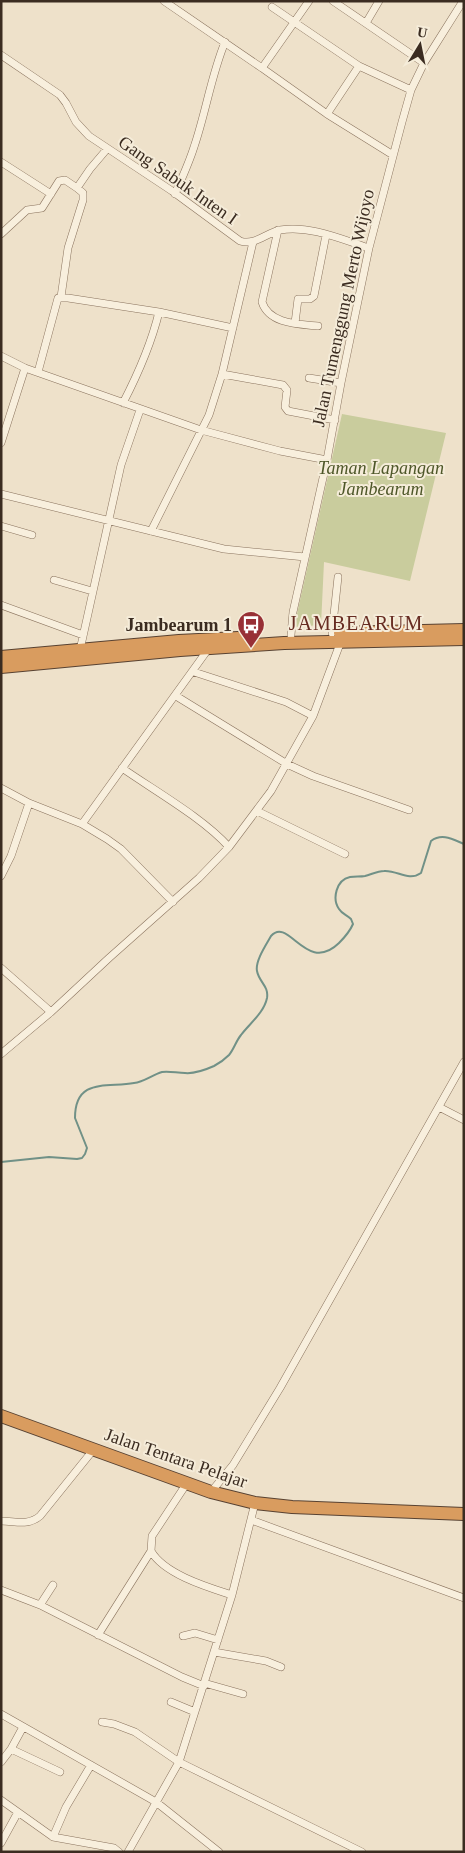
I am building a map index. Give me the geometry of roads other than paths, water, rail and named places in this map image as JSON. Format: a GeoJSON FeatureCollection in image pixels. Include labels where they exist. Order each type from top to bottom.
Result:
{"type":"FeatureCollection","features":[{"type":"Feature","properties":{"kind":"highway"},"geometry":{"type":"LineString","coordinates":[[1,657],[80,650],[105,653],[209,648],[336,637],[464,630]]}},
{"type":"Feature","properties":{"kind":"highway"},"geometry":{"type":"LineString","coordinates":[[1,667],[179,641],[291,635],[464,638]]}},
{"type":"Feature","properties":{"kind":"highway","name":"Jalan Tentara Pelajar"},"geometry":{"type":"LineString","coordinates":[[1,1416],[211,1492],[255,1503],[464,1514]]}},
{"type":"Feature","properties":{"kind":"street"},"geometry":{"type":"LineString","coordinates":[[164,1],[327,114],[393,154]]}},
{"type":"Feature","properties":{"kind":"street"},"geometry":{"type":"LineString","coordinates":[[262,68],[309,1]]}},
{"type":"Feature","properties":{"kind":"street"},"geometry":{"type":"LineString","coordinates":[[333,1],[424,63]]}},
{"type":"Feature","properties":{"kind":"street"},"geometry":{"type":"LineString","coordinates":[[366,23],[379,1]]}},
{"type":"Feature","properties":{"kind":"street","name":"Jalan Tumenggung Merto Wijoyo"},"geometry":{"type":"LineString","coordinates":[[291,635],[293,612],[327,460],[369,248],[393,154],[411,90],[424,63],[463,1]]}},
{"type":"Feature","properties":{"kind":"street"},"geometry":{"type":"LineString","coordinates":[[272,7],[359,66],[411,90]]}},
{"type":"Feature","properties":{"kind":"street"},"geometry":{"type":"LineString","coordinates":[[175,194],[194,148],[211,89],[214,68],[225,42]]}},
{"type":"Feature","properties":{"kind":"street","name":"Gang Sabuk Inten I"},"geometry":{"type":"LineString","coordinates":[[1,55],[60,94],[76,122],[89,136],[240,241],[253,242]]}},
{"type":"Feature","properties":{"kind":"street"},"geometry":{"type":"LineString","coordinates":[[327,114],[359,66]]}},
{"type":"Feature","properties":{"kind":"street"},"geometry":{"type":"LineString","coordinates":[[77,188],[107,149]]}},
{"type":"Feature","properties":{"kind":"street"},"geometry":{"type":"LineString","coordinates":[[1,162],[51,194]]}},
{"type":"Feature","properties":{"kind":"street"},"geometry":{"type":"LineString","coordinates":[[1,234],[27,210],[42,208],[60,180],[65,180],[83,193],[83,200],[72,234],[61,297]]}},
{"type":"Feature","properties":{"kind":"street"},"geometry":{"type":"LineString","coordinates":[[151,531],[209,414],[222,374],[253,242],[278,230],[296,228],[369,248]]}},
{"type":"Feature","properties":{"kind":"street"},"geometry":{"type":"LineString","coordinates":[[278,230],[262,302],[266,311],[275,319],[318,326]]}},
{"type":"Feature","properties":{"kind":"street"},"geometry":{"type":"LineString","coordinates":[[295,323],[298,299],[310,299],[314,296],[326,235]]}},
{"type":"Feature","properties":{"kind":"street"},"geometry":{"type":"LineString","coordinates":[[38,372],[56,300],[61,297],[159,312],[233,328]]}},
{"type":"Feature","properties":{"kind":"street"},"geometry":{"type":"LineString","coordinates":[[123,403],[152,339],[159,312]]}},
{"type":"Feature","properties":{"kind":"street"},"geometry":{"type":"LineString","coordinates":[[1,356],[26,368],[140,410],[201,430],[280,451],[327,460]]}},
{"type":"Feature","properties":{"kind":"street"},"geometry":{"type":"LineString","coordinates":[[1,444],[26,368]]}},
{"type":"Feature","properties":{"kind":"street"},"geometry":{"type":"LineString","coordinates":[[222,374],[283,385],[287,390],[285,406],[288,411],[335,420]]}},
{"type":"Feature","properties":{"kind":"street"},"geometry":{"type":"LineString","coordinates":[[309,378],[341,383]]}},
{"type":"Feature","properties":{"kind":"street"},"geometry":{"type":"LineString","coordinates":[[80,650],[121,465],[140,410]]}},
{"type":"Feature","properties":{"kind":"street"},"geometry":{"type":"LineString","coordinates":[[1,494],[224,549],[306,557]]}},
{"type":"Feature","properties":{"kind":"street"},"geometry":{"type":"LineString","coordinates":[[1,526],[32,536]]}},
{"type":"Feature","properties":{"kind":"street"},"geometry":{"type":"LineString","coordinates":[[1,1054],[51,1012],[108,958],[199,878],[228,847],[257,811],[287,764],[313,716],[336,637],[338,577]]}},
{"type":"Feature","properties":{"kind":"street"},"geometry":{"type":"LineString","coordinates":[[54,580],[92,591]]}},
{"type":"Feature","properties":{"kind":"street"},"geometry":{"type":"LineString","coordinates":[[1,605],[83,635]]}},
{"type":"Feature","properties":{"kind":"street"},"geometry":{"type":"LineString","coordinates":[[82,824],[194,672],[209,648]]}},
{"type":"Feature","properties":{"kind":"street"},"geometry":{"type":"LineString","coordinates":[[194,672],[286,702],[313,716]]}},
{"type":"Feature","properties":{"kind":"street"},"geometry":{"type":"LineString","coordinates":[[176,696],[287,764],[313,776],[409,810]]}},
{"type":"Feature","properties":{"kind":"street"},"geometry":{"type":"LineString","coordinates":[[122,768],[203,824],[228,847]]}},
{"type":"Feature","properties":{"kind":"street"},"geometry":{"type":"LineString","coordinates":[[1,788],[29,803],[82,824],[122,849],[173,902]]}},
{"type":"Feature","properties":{"kind":"street"},"geometry":{"type":"LineString","coordinates":[[1,876],[11,856],[29,803]]}},
{"type":"Feature","properties":{"kind":"street"},"geometry":{"type":"LineString","coordinates":[[257,811],[345,854]]}},
{"type":"Feature","properties":{"kind":"street"},"geometry":{"type":"LineString","coordinates":[[1,968],[51,1012]]}},
{"type":"Feature","properties":{"kind":"street"},"geometry":{"type":"LineString","coordinates":[[211,1492],[233,1465],[280,1388],[464,1062]]}},
{"type":"Feature","properties":{"kind":"street"},"geometry":{"type":"LineString","coordinates":[[438,1107],[464,1120]]}},
{"type":"Feature","properties":{"kind":"street"},"geometry":{"type":"LineString","coordinates":[[1,1521],[23,1523],[35,1520],[94,1449]]}},
{"type":"Feature","properties":{"kind":"street"},"geometry":{"type":"LineString","coordinates":[[98,1635],[151,1551],[152,1536],[187,1483]]}},
{"type":"Feature","properties":{"kind":"street"},"geometry":{"type":"LineString","coordinates":[[128,1852],[179,1762],[232,1594],[255,1503]]}},
{"type":"Feature","properties":{"kind":"street"},"geometry":{"type":"LineString","coordinates":[[252,1520],[464,1598]]}},
{"type":"Feature","properties":{"kind":"street"},"geometry":{"type":"LineString","coordinates":[[151,1551],[162,1565],[211,1588],[232,1594]]}},
{"type":"Feature","properties":{"kind":"street"},"geometry":{"type":"LineString","coordinates":[[40,1605],[53,1585]]}},
{"type":"Feature","properties":{"kind":"street"},"geometry":{"type":"LineString","coordinates":[[1,1590],[40,1605],[182,1677],[243,1694]]}},
{"type":"Feature","properties":{"kind":"street"},"geometry":{"type":"LineString","coordinates":[[183,1636],[195,1633],[218,1640]]}},
{"type":"Feature","properties":{"kind":"street"},"geometry":{"type":"LineString","coordinates":[[214,1652],[266,1661],[281,1667]]}},
{"type":"Feature","properties":{"kind":"street"},"geometry":{"type":"LineString","coordinates":[[171,1702],[195,1712]]}},
{"type":"Feature","properties":{"kind":"street"},"geometry":{"type":"LineString","coordinates":[[1,1714],[156,1802],[220,1852]]}},
{"type":"Feature","properties":{"kind":"street"},"geometry":{"type":"LineString","coordinates":[[102,1722],[114,1724],[135,1732],[179,1762],[362,1852]]}},
{"type":"Feature","properties":{"kind":"street"},"geometry":{"type":"LineString","coordinates":[[1,1762],[23,1727]]}},
{"type":"Feature","properties":{"kind":"street"},"geometry":{"type":"LineString","coordinates":[[11,1748],[60,1772]]}},
{"type":"Feature","properties":{"kind":"street"},"geometry":{"type":"LineString","coordinates":[[53,1837],[66,1807],[91,1765]]}},
{"type":"Feature","properties":{"kind":"street"},"geometry":{"type":"LineString","coordinates":[[1,1800],[53,1837],[114,1848],[119,1852]]}},
{"type":"Feature","properties":{"kind":"street"},"geometry":{"type":"LineString","coordinates":[[1,1843],[18,1812]]}},
{"type":"Feature","properties":{"kind":"waterway"},"geometry":{"type":"LineString","coordinates":[[1,1162],[49,1157],[82,1158],[87,1148],[75,1118],[76,1105],[87,1090],[104,1085],[138,1082],[162,1072],[189,1073],[200,1071],[216,1065],[229,1055],[239,1037],[260,1013],[267,998],[267,990],[258,975],[257,967],[261,953],[271,936],[278,932],[285,933],[308,950],[317,953],[327,951],[341,941],[353,924],[351,919],[340,911],[337,905],[336,895],[341,882],[352,877],[384,871],[407,876],[416,875],[421,873],[431,841],[443,837],[464,844]]}},
{"type":"Feature","properties":{"kind":"place","name":"Jambearum 1"},"geometry":{"type":"Point","coordinates":[251,649]}},
{"type":"Feature","properties":{"kind":"district","name":"JAMBEARUM"},"geometry":{"type":"Point","coordinates":[356,623]}},
{"type":"Feature","properties":{"kind":"park label","name":"Taman Lapangan Jambearum"},"geometry":{"type":"Point","coordinates":[381,478]}}]}
